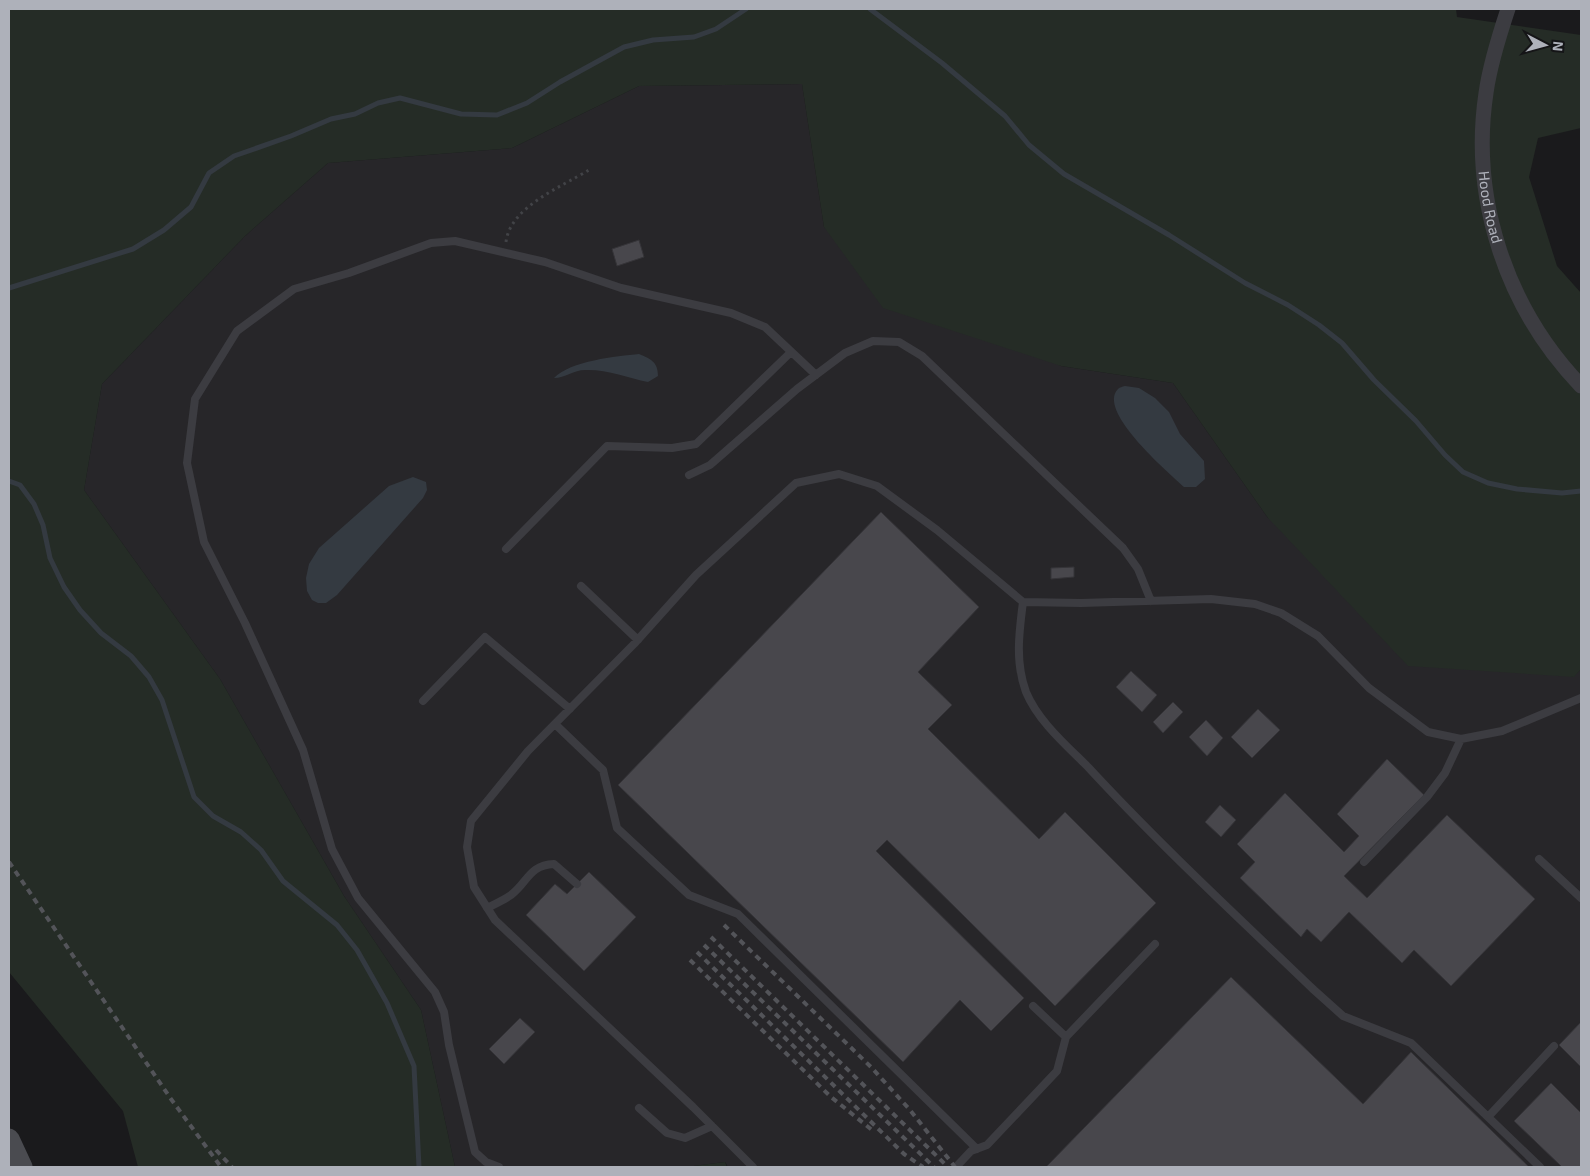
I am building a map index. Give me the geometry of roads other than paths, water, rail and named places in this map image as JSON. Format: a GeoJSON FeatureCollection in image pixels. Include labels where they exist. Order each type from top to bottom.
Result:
{"type":"FeatureCollection","features":[{"type":"Feature","properties":{"kind":"main road"},"geometry":{"type":"LineString","coordinates":[[9,1139],[22,1167]]}},
{"type":"Feature","properties":{"kind":"street","name":"Hood Road"},"geometry":{"type":"LineString","coordinates":[[1508,9],[1491,65],[1483,118],[1484,180],[1490,219],[1500,254],[1515,291],[1532,323],[1551,351],[1581,386]]}},
{"type":"Feature","properties":{"kind":"lane"},"geometry":{"type":"LineString","coordinates":[[499,1167],[486,1162],[475,1152],[449,1045],[444,1012],[435,992],[358,898],[332,849],[303,750],[245,623],[204,542],[187,463],[195,399],[237,331],[294,289],[349,273],[431,243],[455,241],[545,262],[621,288],[731,313],[765,327],[816,375]]}},
{"type":"Feature","properties":{"kind":"lane"},"geometry":{"type":"LineString","coordinates":[[689,475],[710,465],[797,389],[846,353],[873,341],[899,342],[922,356],[1123,548],[1138,569],[1151,601]]}},
{"type":"Feature","properties":{"kind":"lane"},"geometry":{"type":"LineString","coordinates":[[506,549],[607,446],[672,448],[696,444],[791,352]]}},
{"type":"Feature","properties":{"kind":"lane"},"geometry":{"type":"LineString","coordinates":[[753,1167],[495,920],[474,887],[467,847],[471,821],[528,751],[638,640],[696,575],[796,483],[839,474],[877,486],[937,530],[1023,602],[1081,603],[1211,599],[1255,604],[1281,613],[1318,636],[1369,688],[1428,732],[1461,739],[1502,731],[1581,698]]}},
{"type":"Feature","properties":{"kind":"lane"},"geometry":{"type":"LineString","coordinates":[[582,586],[638,640]]}},
{"type":"Feature","properties":{"kind":"lane"},"geometry":{"type":"LineString","coordinates":[[1023,602],[1018,642],[1020,673],[1027,693],[1042,718],[1109,790],[1314,990],[1343,1016],[1412,1043],[1540,1167]]}},
{"type":"Feature","properties":{"kind":"lane"},"geometry":{"type":"LineString","coordinates":[[423,701],[485,638],[570,709]]}},
{"type":"Feature","properties":{"kind":"lane"},"geometry":{"type":"LineString","coordinates":[[554,724],[603,770],[617,828],[689,895],[738,914],[978,1149]]}},
{"type":"Feature","properties":{"kind":"lane"},"geometry":{"type":"LineString","coordinates":[[1364,862],[1427,797],[1445,773],[1461,739]]}},
{"type":"Feature","properties":{"kind":"lane"},"geometry":{"type":"LineString","coordinates":[[1539,859],[1581,898]]}},
{"type":"Feature","properties":{"kind":"lane"},"geometry":{"type":"LineString","coordinates":[[488,908],[512,894],[534,870],[544,865],[554,864],[577,884]]}},
{"type":"Feature","properties":{"kind":"lane"},"geometry":{"type":"LineString","coordinates":[[956,1167],[971,1151],[987,1145],[1057,1071],[1066,1037],[1155,944]]}},
{"type":"Feature","properties":{"kind":"lane"},"geometry":{"type":"LineString","coordinates":[[1033,1006],[1066,1037]]}},
{"type":"Feature","properties":{"kind":"lane"},"geometry":{"type":"LineString","coordinates":[[1488,1117],[1554,1046]]}},
{"type":"Feature","properties":{"kind":"lane"},"geometry":{"type":"LineString","coordinates":[[639,1108],[667,1133],[685,1138],[712,1126]]}},
{"type":"Feature","properties":{"kind":"waterway"},"geometry":{"type":"LineString","coordinates":[[9,288],[133,249],[164,230],[191,207],[209,173],[234,156],[291,136],[331,119],[355,114],[378,103],[400,98],[461,114],[497,115],[527,103],[560,82],[624,47],[653,40],[694,37],[716,29],[746,9]]}},
{"type":"Feature","properties":{"kind":"waterway"},"geometry":{"type":"LineString","coordinates":[[870,9],[942,63],[1005,116],[1029,145],[1064,174],[1169,235],[1245,283],[1288,305],[1319,325],[1342,343],[1374,380],[1416,421],[1445,455],[1463,472],[1488,483],[1517,489],[1562,493],[1581,491]]}},
{"type":"Feature","properties":{"kind":"waterway"},"geometry":{"type":"LineString","coordinates":[[9,481],[20,485],[34,504],[43,525],[50,558],[64,587],[80,610],[101,633],[131,656],[149,677],[162,700],[194,797],[213,816],[241,832],[261,850],[283,881],[337,925],[357,950],[387,1003],[414,1066],[419,1167]]}},
{"type":"Feature","properties":{"kind":"railway"},"geometry":{"type":"LineString","coordinates":[[9,862],[171,1099],[221,1167]]}},
{"type":"Feature","properties":{"kind":"railway"},"geometry":{"type":"LineString","coordinates":[[724,925],[871,1067],[910,1110],[955,1167]]}},
{"type":"Feature","properties":{"kind":"railway"},"geometry":{"type":"LineString","coordinates":[[711,937],[948,1167]]}},
{"type":"Feature","properties":{"kind":"railway"},"geometry":{"type":"LineString","coordinates":[[704,945],[934,1167]]}},
{"type":"Feature","properties":{"kind":"railway"},"geometry":{"type":"LineString","coordinates":[[697,952],[904,1154],[923,1167]]}},
{"type":"Feature","properties":{"kind":"railway"},"geometry":{"type":"LineString","coordinates":[[690,960],[831,1097],[872,1130]]}},
{"type":"Feature","properties":{"kind":"railway"},"geometry":{"type":"LineString","coordinates":[[216,1150],[232,1167]]}}]}
